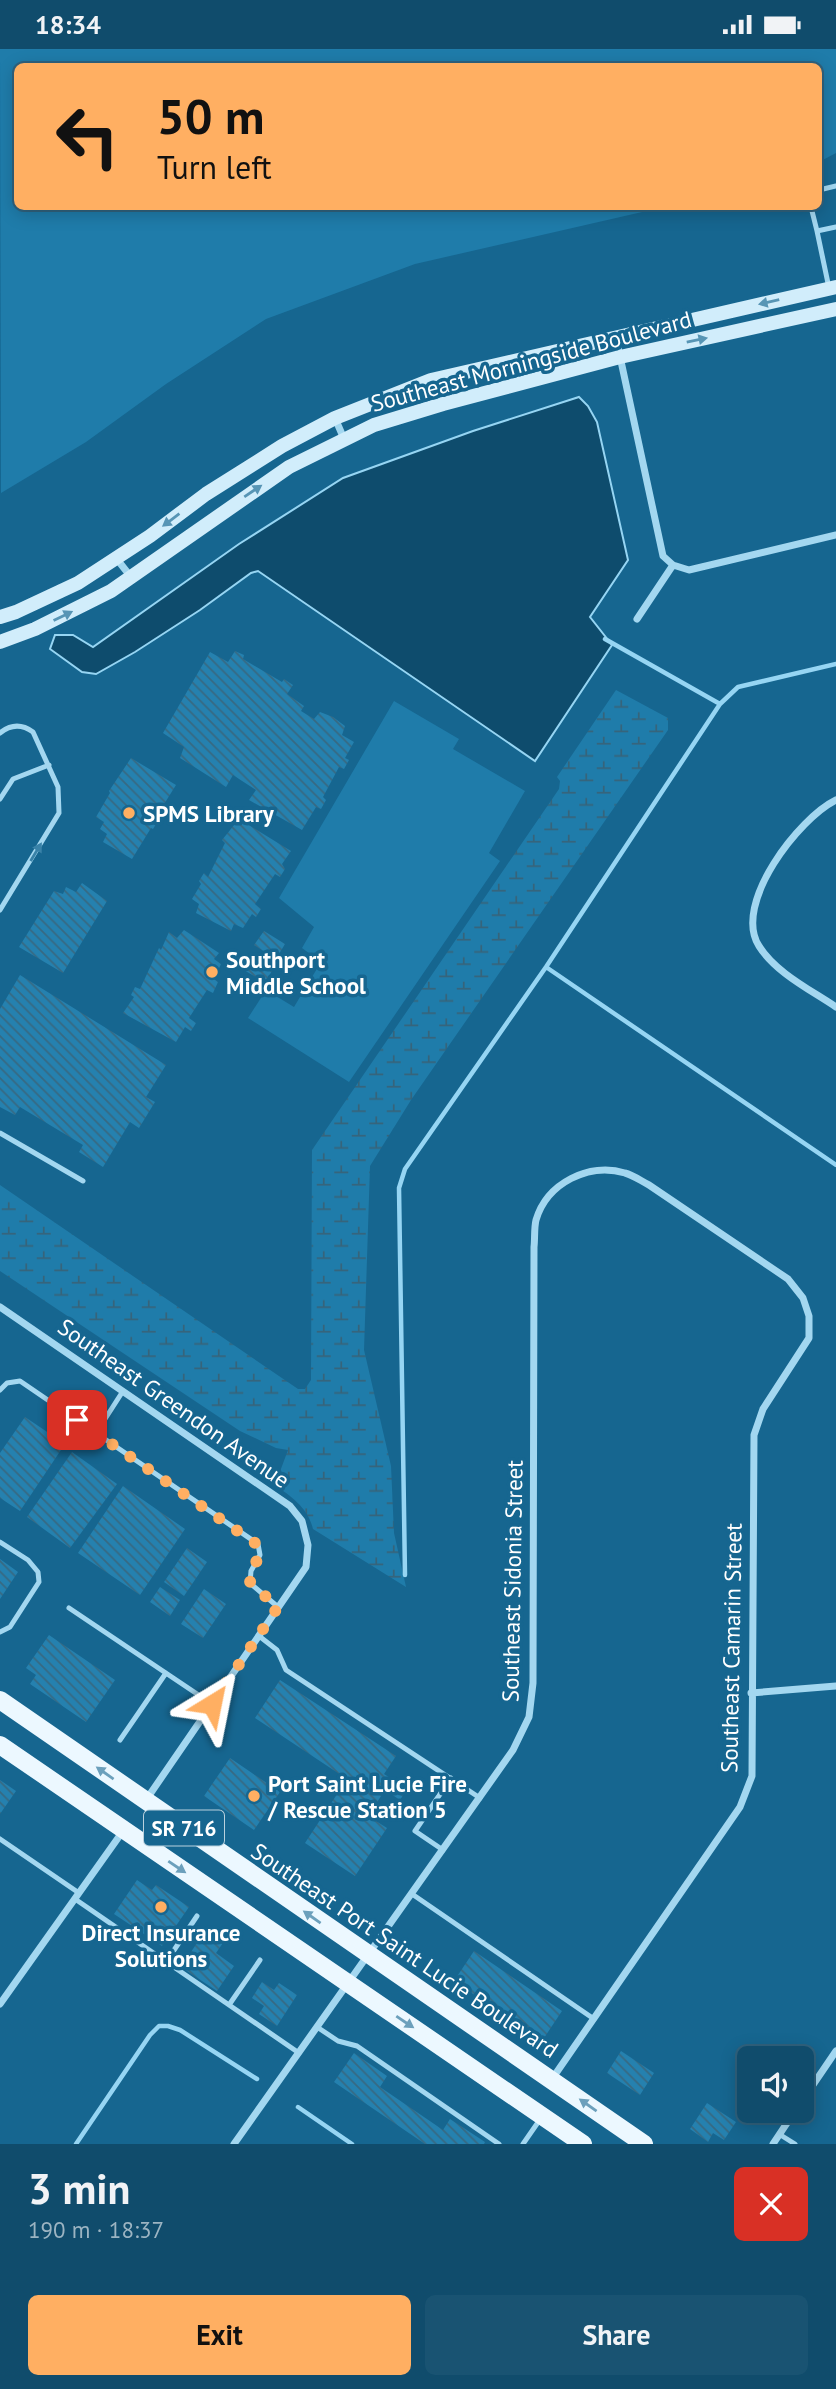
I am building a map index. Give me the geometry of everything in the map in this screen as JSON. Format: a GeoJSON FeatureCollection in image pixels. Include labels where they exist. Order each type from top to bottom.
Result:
{"type":"FeatureCollection","features":[{"type":"Feature","properties":{"kind":"main road","name":"Southeast Port Saint Lucie Boulevard"},"geometry":{"type":"LineString","coordinates":[[0,1700],[644,2144]]}},
{"type":"Feature","properties":{"kind":"main road","name":"SR 716"},"geometry":{"type":"LineString","coordinates":[[0,1745],[583,2144]]}},
{"type":"Feature","properties":{"kind":"street"},"geometry":{"type":"LineString","coordinates":[[833,287],[835,310]]}},
{"type":"Feature","properties":{"kind":"street","name":"Southeast Morningside Boulevard"},"geometry":{"type":"LineString","coordinates":[[0,617],[78,583],[216,487],[282,446],[335,418],[430,380],[833,287]]}},
{"type":"Feature","properties":{"kind":"street","name":"Southeast Morningside Boulevard"},"geometry":{"type":"LineString","coordinates":[[0,642],[71,612],[131,578],[289,467],[374,425],[620,357],[835,310]]}},
{"type":"Feature","properties":{"kind":"street"},"geometry":{"type":"LineString","coordinates":[[616,337],[663,556],[673,565],[690,570],[836,535]]}},
{"type":"Feature","properties":{"kind":"street"},"geometry":{"type":"LineString","coordinates":[[335,418],[344,439]]}},
{"type":"Feature","properties":{"kind":"street"},"geometry":{"type":"LineString","coordinates":[[116,558],[131,578]]}},
{"type":"Feature","properties":{"kind":"street"},"geometry":{"type":"LineString","coordinates":[[637,619],[673,565]]}},
{"type":"Feature","properties":{"kind":"street"},"geometry":{"type":"LineString","coordinates":[[836,800],[821,807],[802,824],[756,897],[751,922],[759,946],[779,968],[836,1007]]}},
{"type":"Feature","properties":{"kind":"street","name":"Southeast Camarin Street"},"geometry":{"type":"LineString","coordinates":[[551,2080],[740,1807],[752,1776],[754,1435],[763,1409],[809,1338],[810,1316],[803,1298],[788,1279],[649,1185],[624,1173],[597,1170]]}},
{"type":"Feature","properties":{"kind":"street","name":"Southeast Sidonia Street"},"geometry":{"type":"LineString","coordinates":[[234,2144],[480,1798],[513,1750],[529,1717],[533,1683],[536,1220],[546,1201],[561,1185],[577,1175],[597,1170]]}},
{"type":"Feature","properties":{"kind":"street","name":"Southeast Greendon Avenue"},"geometry":{"type":"LineString","coordinates":[[0,1307],[290,1506],[303,1521],[308,1545],[306,1567],[278,1607]]}},
{"type":"Feature","properties":{"kind":"street"},"geometry":{"type":"LineString","coordinates":[[146,1801],[278,1607]]}},
{"type":"Feature","properties":{"kind":"street"},"geometry":{"type":"LineString","coordinates":[[751,1693],[836,1686]]}},
{"type":"Feature","properties":{"kind":"street"},"geometry":{"type":"LineString","coordinates":[[0,2004],[124,1831]]}},
{"type":"Feature","properties":{"kind":"street"},"geometry":{"type":"LineString","coordinates":[[814,2083],[836,2050]]}},
{"type":"Feature","properties":{"kind":"street"},"geometry":{"type":"LineString","coordinates":[[773,2144],[787,2123]]}},
{"type":"Feature","properties":{"kind":"lane"},"geometry":{"type":"LineString","coordinates":[[812,210],[833,287]]}},
{"type":"Feature","properties":{"kind":"lane"},"geometry":{"type":"LineString","coordinates":[[817,231],[836,227]]}},
{"type":"Feature","properties":{"kind":"lane"},"geometry":{"type":"LineString","coordinates":[[0,733],[12,726],[26,727],[38,740],[58,787],[59,813],[0,910]]}},
{"type":"Feature","properties":{"kind":"lane"},"geometry":{"type":"LineString","coordinates":[[0,799],[13,779],[49,765]]}},
{"type":"Feature","properties":{"kind":"lane"},"geometry":{"type":"LineString","coordinates":[[0,1133],[83,1181]]}},
{"type":"Feature","properties":{"kind":"lane"},"geometry":{"type":"LineString","coordinates":[[0,1390],[6,1383],[20,1381],[258,1545],[260,1555],[251,1571],[250,1583],[278,1607]]}},
{"type":"Feature","properties":{"kind":"lane"},"geometry":{"type":"LineString","coordinates":[[96,1433],[123,1391]]}},
{"type":"Feature","properties":{"kind":"lane"},"geometry":{"type":"LineString","coordinates":[[0,1542],[28,1560],[38,1572],[39,1582],[9,1627],[0,1632]]}},
{"type":"Feature","properties":{"kind":"lane"},"geometry":{"type":"LineString","coordinates":[[69,1608],[212,1704]]}},
{"type":"Feature","properties":{"kind":"lane"},"geometry":{"type":"LineString","coordinates":[[258,1636],[277,1650],[286,1669],[480,1798]]}},
{"type":"Feature","properties":{"kind":"lane"},"geometry":{"type":"LineString","coordinates":[[120,1740],[166,1673]]}},
{"type":"Feature","properties":{"kind":"lane"},"geometry":{"type":"LineString","coordinates":[[443,1850],[415,1831],[451,1778]]}},
{"type":"Feature","properties":{"kind":"lane"},"geometry":{"type":"LineString","coordinates":[[0,1839],[166,1962],[299,2053]]}},
{"type":"Feature","properties":{"kind":"lane"},"geometry":{"type":"LineString","coordinates":[[412,1894],[594,2019]]}},
{"type":"Feature","properties":{"kind":"lane"},"geometry":{"type":"LineString","coordinates":[[166,1962],[197,1916]]}},
{"type":"Feature","properties":{"kind":"lane"},"geometry":{"type":"LineString","coordinates":[[229,2005],[260,1960]]}},
{"type":"Feature","properties":{"kind":"lane"},"geometry":{"type":"LineString","coordinates":[[317,2027],[338,2041],[357,2046],[499,2144]]}},
{"type":"Feature","properties":{"kind":"lane"},"geometry":{"type":"LineString","coordinates":[[523,2144],[542,2116]]}},
{"type":"Feature","properties":{"kind":"lane"},"geometry":{"type":"LineString","coordinates":[[779,2134],[794,2144]]}},
{"type":"Feature","properties":{"kind":"green space"},"geometry":{"type":"Polygon","coordinates":[[[0,49],[836,49],[836,153],[822,160],[822,63],[14,63],[14,210],[651,210],[415,264],[266,319],[166,384],[86,442],[1,493],[0,49]]]}},
{"type":"Feature","properties":{"kind":"green space"},"geometry":{"type":"Polygon","coordinates":[[[616,690],[668,718],[668,730],[411,1100],[370,1166],[364,1350],[391,1466],[394,1533],[406,1587],[313,1529],[303,1509],[275,1485],[288,1450],[276,1448],[240,1431],[0,1271],[0,1185],[298,1389],[305,1389],[311,1380],[312,1150],[559,789],[560,781],[557,777],[616,690]]]}},
{"type":"Feature","properties":{"kind":"green space"},"geometry":{"type":"Polygon","coordinates":[[[394,701],[459,739],[453,749],[525,791],[489,853],[500,861],[349,1082],[248,1018],[266,990],[294,1007],[321,962],[302,948],[314,927],[279,898],[394,701]]]}},
{"type":"Feature","properties":{"kind":"shaded area"},"geometry":{"type":"Polygon","coordinates":[[[579,397],[597,422],[628,560],[590,617],[612,645],[535,761],[258,571],[251,573],[135,652],[96,674],[82,672],[50,649],[55,635],[73,635],[93,647],[239,544],[343,478],[473,431],[579,397]]]}},
{"type":"Feature","properties":{"kind":"building"},"geometry":{"type":"Polygon","coordinates":[[[235,651],[244,655],[243,659],[282,682],[284,679],[293,685],[287,694],[304,706],[301,711],[314,719],[320,712],[333,717],[345,726],[342,735],[354,742],[345,758],[349,760],[344,769],[339,767],[323,797],[326,800],[321,809],[316,807],[302,830],[249,800],[256,790],[233,775],[226,787],[180,758],[184,747],[163,733],[210,652],[228,662],[235,651]]]}},
{"type":"Feature","properties":{"kind":"building","name":"SPMS Library"},"geometry":{"type":"Polygon","coordinates":[[[131,758],[176,785],[156,817],[159,819],[132,859],[103,842],[107,834],[100,829],[104,822],[96,817],[131,758]]]}},
{"type":"Feature","properties":{"kind":"building"},"geometry":{"type":"Polygon","coordinates":[[[239,819],[291,851],[282,864],[285,869],[280,877],[275,874],[255,904],[261,909],[256,917],[252,914],[243,928],[234,924],[231,931],[196,913],[199,904],[192,899],[204,873],[208,877],[225,843],[222,840],[239,819]]]}},
{"type":"Feature","properties":{"kind":"building"},"geometry":{"type":"Polygon","coordinates":[[[82,883],[107,901],[63,973],[19,947],[54,891],[63,894],[66,887],[76,892],[82,883]]]}},
{"type":"Feature","properties":{"kind":"building"},"geometry":{"type":"Polygon","coordinates":[[[184,930],[219,953],[214,959],[221,964],[214,979],[218,982],[213,993],[207,990],[189,1018],[196,1023],[191,1031],[185,1027],[176,1042],[123,1013],[134,997],[131,995],[135,987],[140,989],[169,932],[177,938],[184,930]]]}},
{"type":"Feature","properties":{"kind":"building"},"geometry":{"type":"Polygon","coordinates":[[[264,931],[285,944],[276,959],[254,945],[264,931]]]}},
{"type":"Feature","properties":{"kind":"building"},"geometry":{"type":"Polygon","coordinates":[[[251,954],[274,968],[265,982],[242,969],[251,954]]]}},
{"type":"Feature","properties":{"kind":"building"},"geometry":{"type":"Polygon","coordinates":[[[20,975],[166,1065],[146,1097],[155,1102],[139,1128],[130,1122],[103,1167],[79,1152],[83,1145],[20,1107],[15,1115],[0,1107],[0,1009],[20,975]]]}},
{"type":"Feature","properties":{"kind":"building"},"geometry":{"type":"Polygon","coordinates":[[[25,1417],[65,1444],[20,1511],[0,1498],[0,1453],[25,1417]]]}},
{"type":"Feature","properties":{"kind":"building"},"geometry":{"type":"Polygon","coordinates":[[[72,1452],[117,1484],[70,1548],[27,1517],[72,1452]]]}},
{"type":"Feature","properties":{"kind":"building"},"geometry":{"type":"Polygon","coordinates":[[[123,1486],[185,1529],[140,1595],[78,1553],[123,1486]]]}},
{"type":"Feature","properties":{"kind":"building"},"geometry":{"type":"Polygon","coordinates":[[[187,1548],[207,1562],[184,1596],[164,1582],[187,1548]]]}},
{"type":"Feature","properties":{"kind":"building"},"geometry":{"type":"Polygon","coordinates":[[[0,1559],[18,1572],[0,1599],[0,1559]]]}},
{"type":"Feature","properties":{"kind":"building"},"geometry":{"type":"Polygon","coordinates":[[[160,1587],[180,1600],[170,1616],[150,1602],[160,1587]]]}},
{"type":"Feature","properties":{"kind":"building"},"geometry":{"type":"Polygon","coordinates":[[[204,1589],[226,1604],[203,1638],[181,1624],[204,1589]]]}},
{"type":"Feature","properties":{"kind":"building"},"geometry":{"type":"Polygon","coordinates":[[[49,1635],[115,1680],[86,1722],[30,1684],[36,1675],[26,1668],[49,1635]]]}},
{"type":"Feature","properties":{"kind":"building"},"geometry":{"type":"Polygon","coordinates":[[[280,1680],[396,1756],[384,1774],[407,1789],[400,1800],[385,1790],[368,1816],[387,1828],[355,1876],[305,1843],[347,1779],[255,1718],[280,1680]]]}},
{"type":"Feature","properties":{"kind":"building"},"geometry":{"type":"Polygon","coordinates":[[[230,1758],[280,1792],[254,1830],[204,1796],[230,1758]]]}},
{"type":"Feature","properties":{"kind":"building"},"geometry":{"type":"Polygon","coordinates":[[[0,1780],[16,1791],[0,1814],[0,1780]]]}},
{"type":"Feature","properties":{"kind":"building"},"geometry":{"type":"Polygon","coordinates":[[[137,1880],[152,1890],[156,1885],[189,1907],[162,1946],[114,1914],[137,1880]]]}},
{"type":"Feature","properties":{"kind":"building"},"geometry":{"type":"Polygon","coordinates":[[[207,1928],[225,1940],[216,1953],[234,1966],[217,1991],[181,1967],[207,1928]]]}},
{"type":"Feature","properties":{"kind":"building"},"geometry":{"type":"Polygon","coordinates":[[[474,1951],[562,2011],[542,2041],[454,1981],[474,1951]]]}},
{"type":"Feature","properties":{"kind":"building"},"geometry":{"type":"Polygon","coordinates":[[[262,1982],[274,1990],[279,1983],[297,1995],[277,2026],[259,2014],[264,2006],[252,1998],[262,1982]]]}},
{"type":"Feature","properties":{"kind":"building"},"geometry":{"type":"Polygon","coordinates":[[[621,2051],[654,2073],[640,2095],[607,2073],[621,2051]]]}},
{"type":"Feature","properties":{"kind":"building"},"geometry":{"type":"Polygon","coordinates":[[[354,2053],[387,2076],[380,2087],[443,2130],[450,2119],[485,2142],[484,2144],[425,2144],[334,2082],[354,2053]]]}},
{"type":"Feature","properties":{"kind":"building"},"geometry":{"type":"Polygon","coordinates":[[[707,2103],[736,2122],[724,2140],[713,2133],[708,2142],[690,2129],[707,2103]]]}},
{"type":"Feature","properties":{"kind":"waterway"},"geometry":{"type":"LineString","coordinates":[[605,639],[720,704]]}},
{"type":"Feature","properties":{"kind":"waterway"},"geometry":{"type":"LineString","coordinates":[[405,1575],[399,1188],[405,1169],[546,967],[720,704],[738,687],[836,664]]}},
{"type":"Feature","properties":{"kind":"waterway"},"geometry":{"type":"LineString","coordinates":[[546,967],[836,1165]]}},
{"type":"Feature","properties":{"kind":"waterway"},"geometry":{"type":"LineString","coordinates":[[76,2144],[150,2035],[159,2026],[180,2030],[257,2079]]}},
{"type":"Feature","properties":{"kind":"waterway"},"geometry":{"type":"LineString","coordinates":[[298,2107],[352,2144]]}},
{"type":"Feature","properties":{"kind":"place","name":"SPMS Library"},"geometry":{"type":"Point","coordinates":[129,813]}},
{"type":"Feature","properties":{"kind":"place","name":"Southport Middle School"},"geometry":{"type":"Point","coordinates":[212,972]}},
{"type":"Feature","properties":{"kind":"place","name":"Port Saint Lucie Fire / Rescue Station 5"},"geometry":{"type":"Point","coordinates":[254,1796]}},
{"type":"Feature","properties":{"kind":"place","name":"Direct Insurance Solutions"},"geometry":{"type":"Point","coordinates":[161,1907]}},
{"type":"Feature","properties":{"kind":"route"},"geometry":{"type":"LineString","coordinates":[[77,1420],[258,1545],[260,1549],[260,1555],[248,1577],[254,1589],[278,1607],[212,1704]]}}]}
